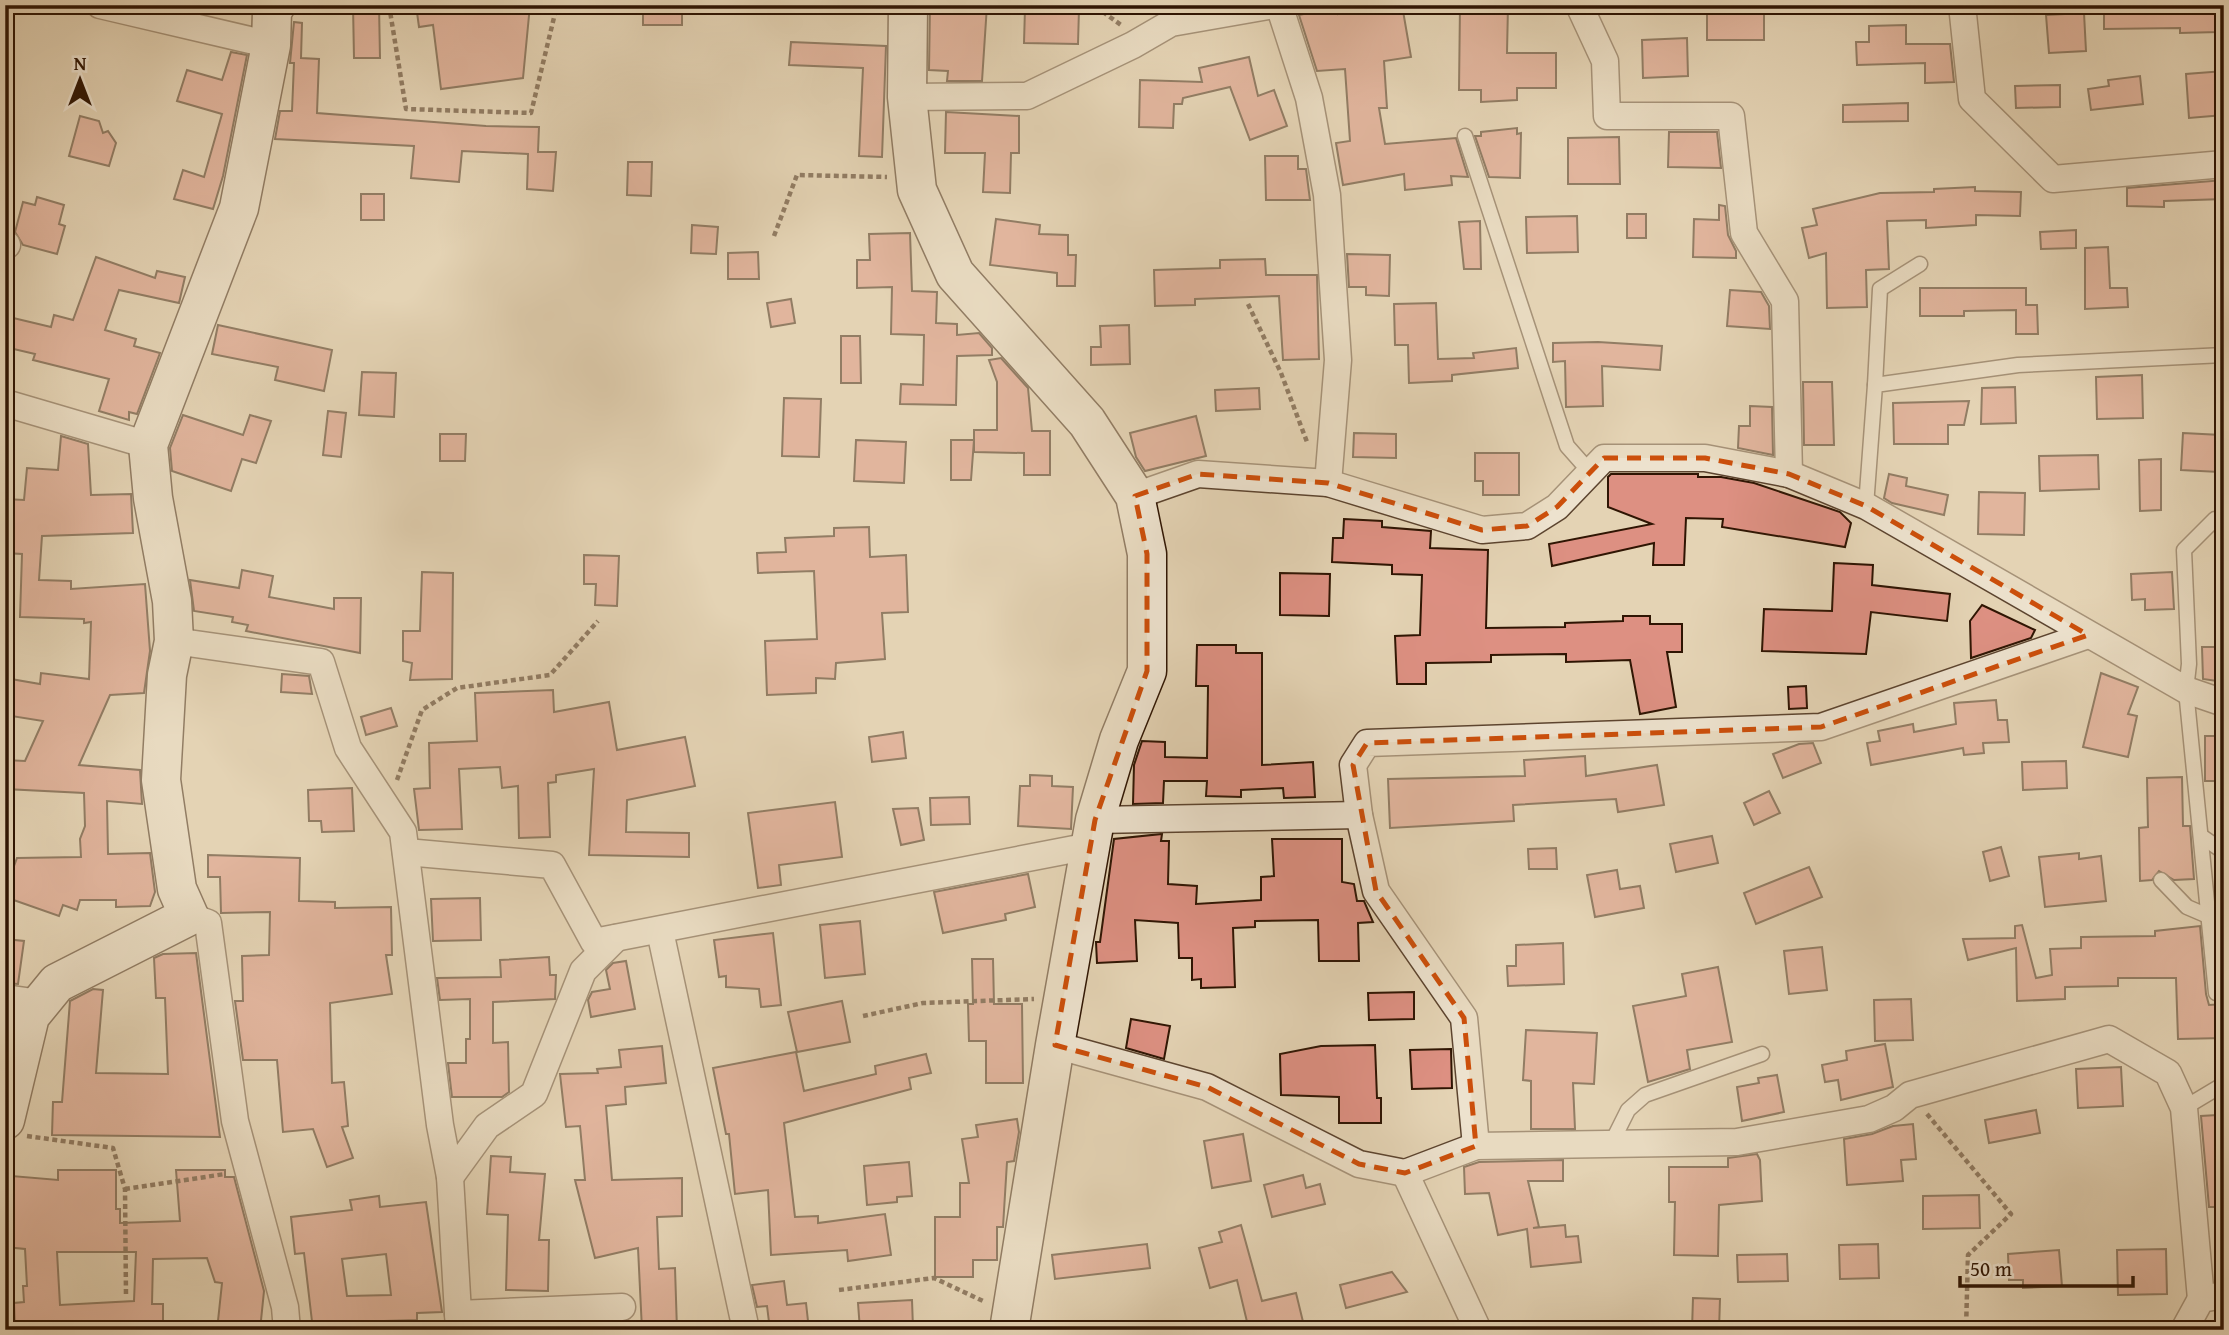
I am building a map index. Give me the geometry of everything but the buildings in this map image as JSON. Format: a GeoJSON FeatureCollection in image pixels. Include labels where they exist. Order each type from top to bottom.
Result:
{"type":"FeatureCollection","features":[{"type":"Feature","properties":{"kind":"street"},"geometry":{"type":"LineString","coordinates":[[100,5],[271,45]]}},
{"type":"Feature","properties":{"kind":"street"},"geometry":{"type":"LineString","coordinates":[[276,5],[272,11],[271,45],[239,208],[148,445],[153,498],[172,601],[174,641],[167,675],[161,780],[177,889],[189,916],[208,923],[235,1121],[285,1307],[287,1330]]}},
{"type":"Feature","properties":{"kind":"street"},"geometry":{"type":"LineString","coordinates":[[908,5],[907,97],[917,190],[955,274],[1087,422],[1135,496],[1147,554],[1147,671],[1119,740],[1093,833],[1055,1045],[1011,1322]]}},
{"type":"Feature","properties":{"kind":"street"},"geometry":{"type":"LineString","coordinates":[[907,97],[1027,96],[1143,40],[1171,23],[1273,5]]}},
{"type":"Feature","properties":{"kind":"street"},"geometry":{"type":"LineString","coordinates":[[1279,5],[1309,98],[1327,195],[1338,360],[1322,482]]}},
{"type":"Feature","properties":{"kind":"street"},"geometry":{"type":"LineString","coordinates":[[1579,5],[1605,61],[1607,116],[1731,116],[1744,233],[1784,301],[1789,474]]}},
{"type":"Feature","properties":{"kind":"street"},"geometry":{"type":"LineString","coordinates":[[1962,5],[1972,99],[2053,179],[2224,164]]}},
{"type":"Feature","properties":{"kind":"street"},"geometry":{"type":"LineString","coordinates":[[5,403],[148,445]]}},
{"type":"Feature","properties":{"kind":"street"},"geometry":{"type":"LineString","coordinates":[[1135,496],[1198,474],[1322,482],[1482,530],[1527,526],[1557,507],[1605,458],[1705,458],[1789,474],[1866,506],[2186,690],[2224,703]]}},
{"type":"Feature","properties":{"kind":"street"},"geometry":{"type":"LineString","coordinates":[[1476,1146],[1464,1018],[1376,891],[1359,815],[1353,765],[1367,743],[1821,727],[2088,635]]}},
{"type":"Feature","properties":{"kind":"street"},"geometry":{"type":"LineString","coordinates":[[174,641],[321,662],[348,748],[404,832],[440,1125],[450,1177],[459,1322],[527,1321],[622,1307]]}},
{"type":"Feature","properties":{"kind":"street"},"geometry":{"type":"LineString","coordinates":[[406,852],[552,866],[594,942],[660,931],[1093,833],[1359,815]]}},
{"type":"Feature","properties":{"kind":"street"},"geometry":{"type":"LineString","coordinates":[[12,1127],[30,1016],[23,1001],[189,916]]}},
{"type":"Feature","properties":{"kind":"street"},"geometry":{"type":"LineString","coordinates":[[660,931],[746,1330]]}},
{"type":"Feature","properties":{"kind":"street"},"geometry":{"type":"LineString","coordinates":[[450,1177],[487,1126],[534,1094],[583,971],[616,938]]}},
{"type":"Feature","properties":{"kind":"street"},"geometry":{"type":"LineString","coordinates":[[1055,1045],[1207,1087],[1359,1164],[1405,1172],[1476,1146],[1737,1142],[1870,1119],[1894,1108],[1910,1095],[2109,1039],[2168,1073],[2185,1108],[2212,1297],[2184,1330]]}},
{"type":"Feature","properties":{"kind":"street"},"geometry":{"type":"LineString","coordinates":[[1405,1172],[1478,1330]]}},
{"type":"Feature","properties":{"kind":"lane"},"geometry":{"type":"LineString","coordinates":[[1465,136],[1567,446],[1590,472]]}},
{"type":"Feature","properties":{"kind":"lane"},"geometry":{"type":"LineString","coordinates":[[1866,506],[1880,289],[1920,264]]}},
{"type":"Feature","properties":{"kind":"lane"},"geometry":{"type":"LineString","coordinates":[[1875,385],[2018,365],[2224,355]]}},
{"type":"Feature","properties":{"kind":"lane"},"geometry":{"type":"LineString","coordinates":[[2224,519],[2215,519],[2184,550],[2189,664],[2186,690],[2216,993],[2224,993]]}},
{"type":"Feature","properties":{"kind":"lane"},"geometry":{"type":"LineString","coordinates":[[2201,836],[2224,852]]}},
{"type":"Feature","properties":{"kind":"lane"},"geometry":{"type":"LineString","coordinates":[[2161,880],[2187,906],[2208,916]]}},
{"type":"Feature","properties":{"kind":"lane"},"geometry":{"type":"LineString","coordinates":[[1611,1144],[1628,1110],[1645,1095],[1762,1054]]}},
{"type":"Feature","properties":{"kind":"lane"},"geometry":{"type":"LineString","coordinates":[[2185,1108],[2224,1084]]}},
{"type":"Feature","properties":{"kind":"path"},"geometry":{"type":"LineString","coordinates":[[389,5],[406,110],[531,113],[557,5]]}},
{"type":"Feature","properties":{"kind":"path"},"geometry":{"type":"LineString","coordinates":[[1078,5],[1103,12],[1143,40]]}},
{"type":"Feature","properties":{"kind":"path"},"geometry":{"type":"LineString","coordinates":[[774,236],[797,175],[916,178]]}},
{"type":"Feature","properties":{"kind":"path"},"geometry":{"type":"LineString","coordinates":[[1248,304],[1281,373],[1322,482]]}},
{"type":"Feature","properties":{"kind":"path"},"geometry":{"type":"LineString","coordinates":[[387,807],[422,710],[457,688],[550,675],[598,621]]}},
{"type":"Feature","properties":{"kind":"path"},"geometry":{"type":"LineString","coordinates":[[863,1016],[923,1003],[1028,998],[1063,1003]]}},
{"type":"Feature","properties":{"kind":"path"},"geometry":{"type":"LineString","coordinates":[[1894,1108],[1928,1114],[2011,1214],[1968,1255],[1966,1330]]}},
{"type":"Feature","properties":{"kind":"path"},"geometry":{"type":"LineString","coordinates":[[12,1127],[113,1148],[125,1189],[126,1297]]}},
{"type":"Feature","properties":{"kind":"path"},"geometry":{"type":"LineString","coordinates":[[125,1189],[246,1170]]}},
{"type":"Feature","properties":{"kind":"path"},"geometry":{"type":"LineString","coordinates":[[839,1290],[934,1278],[1011,1322]]}},
{"type":"Feature","properties":{"kind":"highlighted area"},"geometry":{"type":"Polygon","coordinates":[[[1604,458],[1705,458],[1789,474],[1866,506],[2088,635],[1821,727],[1367,743],[1353,765],[1376,891],[1464,1018],[1476,1146],[1405,1173],[1359,1164],[1207,1087],[1055,1045],[1095,820],[1147,671],[1147,554],[1135,496],[1198,474],[1328,483],[1482,530],[1527,526],[1557,507],[1604,458]]]}}]}
